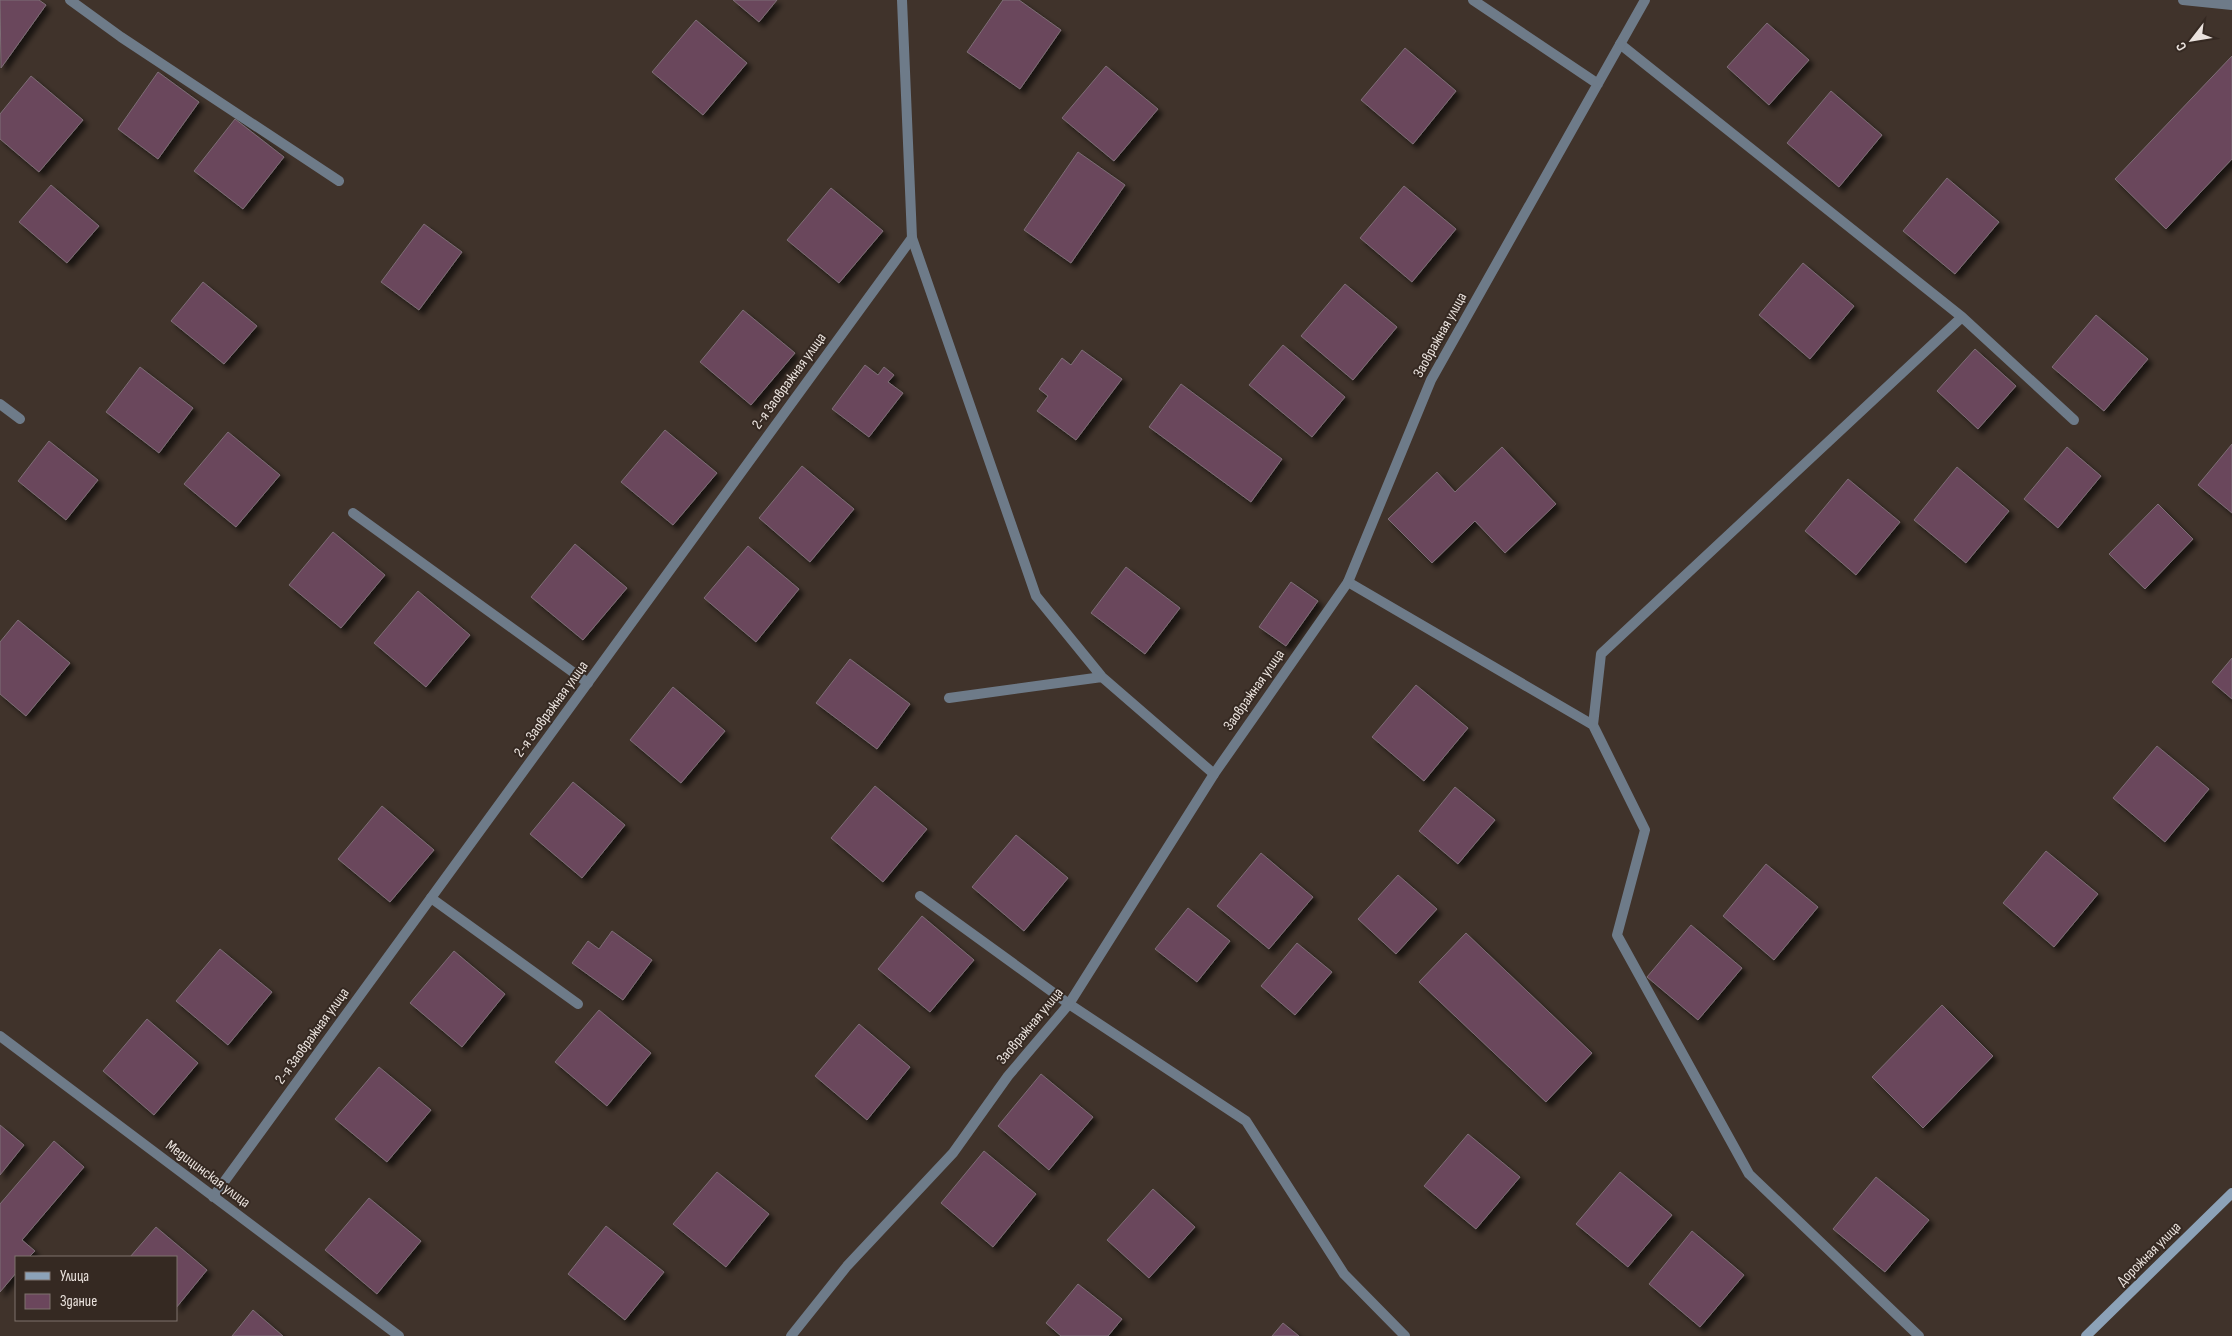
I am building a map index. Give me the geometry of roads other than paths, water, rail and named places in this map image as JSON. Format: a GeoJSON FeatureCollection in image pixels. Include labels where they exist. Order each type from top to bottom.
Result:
{"type":"FeatureCollection","features":[{"type":"Feature","properties":{"kind":"street"},"geometry":{"type":"LineString","coordinates":[[70,0],[121,37],[340,181]]}},
{"type":"Feature","properties":{"kind":"street"},"geometry":{"type":"LineString","coordinates":[[902,0],[912,238],[1036,596],[1102,677],[1214,774]]}},
{"type":"Feature","properties":{"kind":"street"},"geometry":{"type":"LineString","coordinates":[[1473,0],[1598,84]]}},
{"type":"Feature","properties":{"kind":"street","name":"Заовражная улица"},"geometry":{"type":"LineString","coordinates":[[792,1336],[847,1266],[953,1153],[1008,1076],[1069,1004],[1214,774],[1348,582],[1431,380],[1645,0]]}},
{"type":"Feature","properties":{"kind":"street"},"geometry":{"type":"LineString","coordinates":[[2183,0],[2232,5]]}},
{"type":"Feature","properties":{"kind":"street"},"geometry":{"type":"LineString","coordinates":[[1620,44],[1962,317],[2074,420]]}},
{"type":"Feature","properties":{"kind":"street","name":"2-я Заовражная улица"},"geometry":{"type":"LineString","coordinates":[[213,1197],[912,238]]}},
{"type":"Feature","properties":{"kind":"street"},"geometry":{"type":"LineString","coordinates":[[1919,1336],[1749,1174],[1617,935],[1645,830],[1593,725],[1601,654],[1962,317]]}},
{"type":"Feature","properties":{"kind":"street"},"geometry":{"type":"LineString","coordinates":[[0,404],[20,419]]}},
{"type":"Feature","properties":{"kind":"street"},"geometry":{"type":"LineString","coordinates":[[353,513],[588,683]]}},
{"type":"Feature","properties":{"kind":"street"},"geometry":{"type":"LineString","coordinates":[[1348,582],[1593,725]]}},
{"type":"Feature","properties":{"kind":"street"},"geometry":{"type":"LineString","coordinates":[[949,698],[1102,677]]}},
{"type":"Feature","properties":{"kind":"street"},"geometry":{"type":"LineString","coordinates":[[920,896],[1069,1004],[1246,1121],[1344,1274],[1405,1336]]}},
{"type":"Feature","properties":{"kind":"street"},"geometry":{"type":"LineString","coordinates":[[431,898],[578,1004]]}},
{"type":"Feature","properties":{"kind":"street","name":"Медицинская улица"},"geometry":{"type":"LineString","coordinates":[[0,1036],[213,1197],[386,1332],[399,1336]]}},
{"type":"Feature","properties":{"kind":"street","name":"Дорожная улица"},"geometry":{"type":"LineString","coordinates":[[2086,1336],[2232,1193]]}}]}
